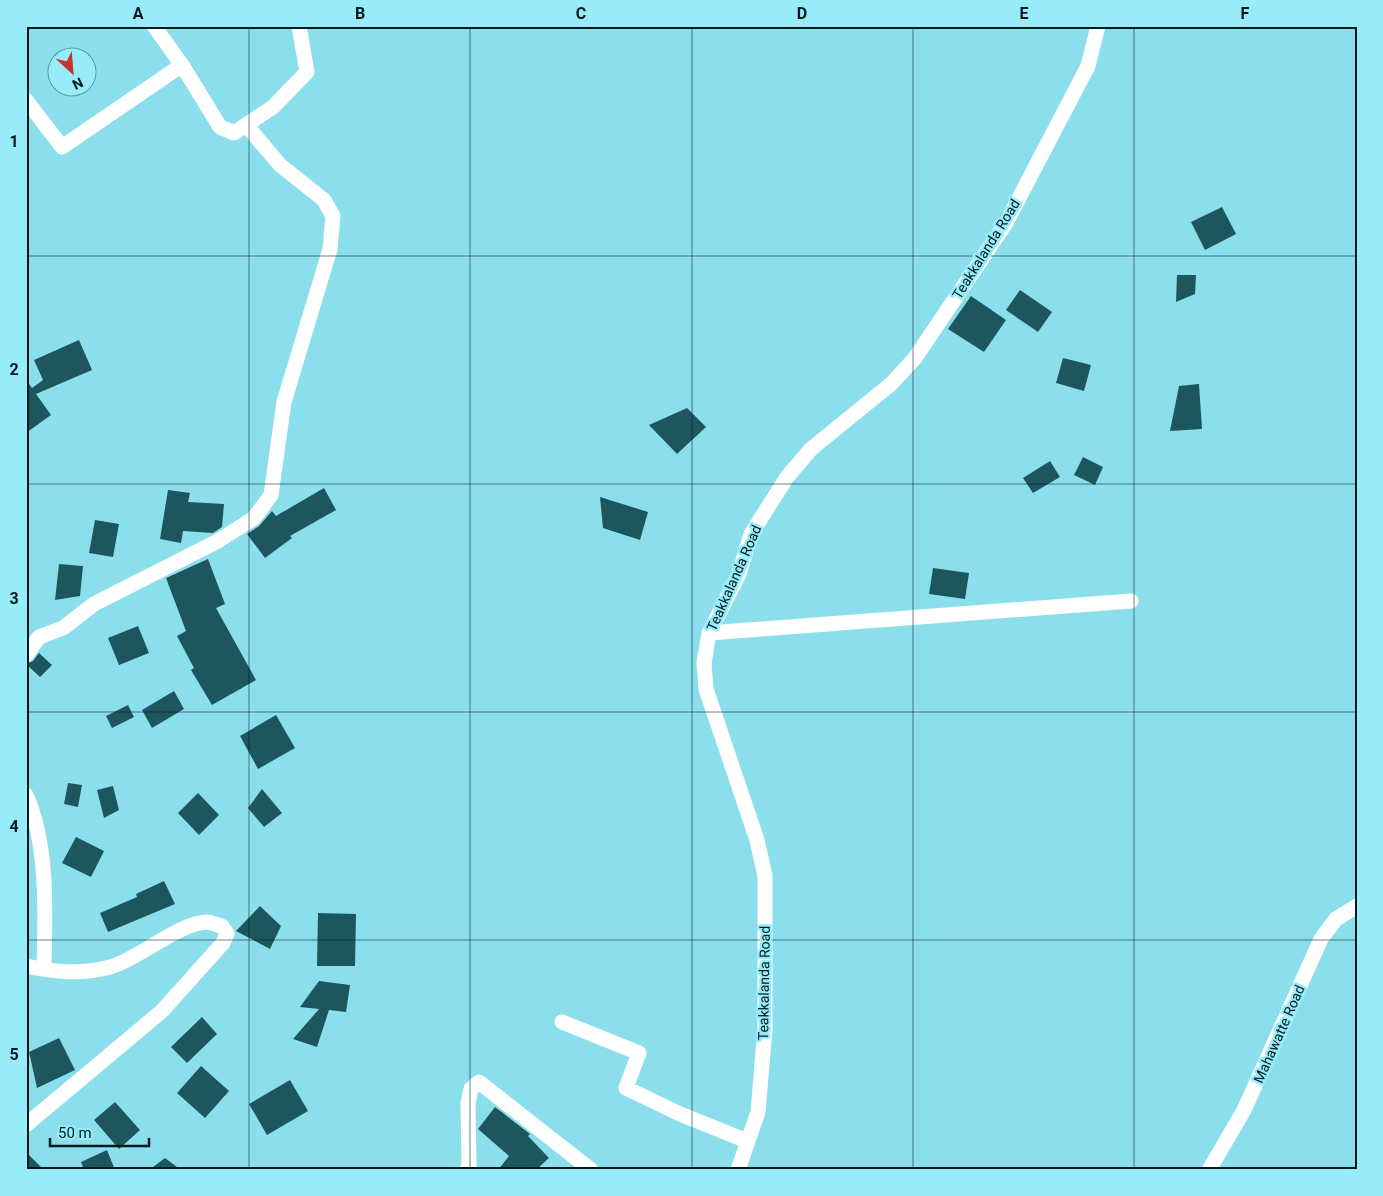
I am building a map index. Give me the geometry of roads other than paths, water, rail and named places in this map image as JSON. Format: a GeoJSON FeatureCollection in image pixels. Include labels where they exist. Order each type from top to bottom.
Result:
{"type":"FeatureCollection","features":[{"type":"Feature","properties":{"kind":"street"},"geometry":{"type":"LineString","coordinates":[[154,26],[182,65],[220,126],[234,133],[273,107],[308,72],[299,26]]}},
{"type":"Feature","properties":{"kind":"street","name":"Teakkalanda Road"},"geometry":{"type":"LineString","coordinates":[[738,1170],[758,1112],[765,1029],[765,876],[757,840],[706,689],[704,663],[709,633],[739,574],[751,534],[787,477],[811,450],[891,384],[915,358],[1006,223],[1088,66],[1098,26]]}},
{"type":"Feature","properties":{"kind":"street"},"geometry":{"type":"LineString","coordinates":[[26,100],[62,147],[182,65]]}},
{"type":"Feature","properties":{"kind":"street"},"geometry":{"type":"LineString","coordinates":[[26,655],[39,637],[64,628],[94,604],[218,541],[254,518],[271,495],[284,402],[330,250],[333,216],[324,200],[280,165],[247,126]]}},
{"type":"Feature","properties":{"kind":"street"},"geometry":{"type":"LineString","coordinates":[[709,633],[1131,601]]}},
{"type":"Feature","properties":{"kind":"street"},"geometry":{"type":"LineString","coordinates":[[26,795],[33,809],[41,849],[45,928],[44,969]]}},
{"type":"Feature","properties":{"kind":"street","name":"Mahawatte Road"},"geometry":{"type":"LineString","coordinates":[[1209,1170],[1244,1110],[1321,939],[1336,920],[1357,906]]}},
{"type":"Feature","properties":{"kind":"street"},"geometry":{"type":"LineString","coordinates":[[26,966],[59,973],[111,967],[190,927],[208,922],[222,926],[227,934],[224,943],[162,1011],[26,1125]]}},
{"type":"Feature","properties":{"kind":"street"},"geometry":{"type":"LineString","coordinates":[[562,1022],[639,1053],[626,1088],[680,1114],[747,1141]]}},
{"type":"Feature","properties":{"kind":"street"},"geometry":{"type":"LineString","coordinates":[[467,1170],[469,1165],[468,1103],[471,1089],[479,1082],[591,1170]]}}]}
